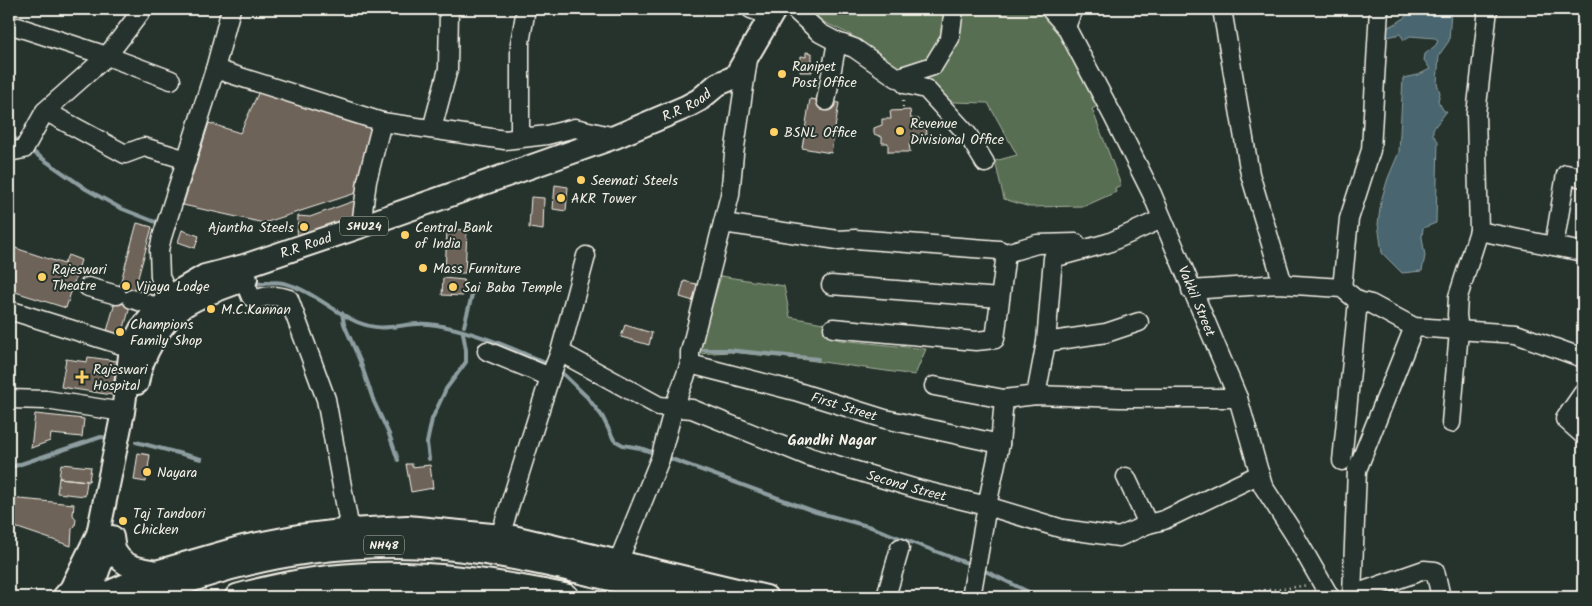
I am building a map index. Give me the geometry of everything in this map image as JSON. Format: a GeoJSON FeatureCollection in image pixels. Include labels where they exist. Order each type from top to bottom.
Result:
{"type":"FeatureCollection","features":[{"type":"Feature","properties":{"kind":"highway","name":"NH48"},"geometry":{"type":"LineString","coordinates":[[145,597],[168,587],[230,567],[279,556],[323,548],[396,544],[480,551],[548,563],[622,572],[692,597]]}},
{"type":"Feature","properties":{"kind":"highway","name":"NH48"},"geometry":{"type":"LineString","coordinates":[[238,597],[305,581],[358,576],[413,575],[502,585],[566,597]]}},
{"type":"Feature","properties":{"kind":"main road","name":"R.R Road"},"geometry":{"type":"LineString","coordinates":[[101,539],[132,348],[141,330],[169,306],[184,305],[210,292],[372,232],[622,144],[690,116],[727,94],[771,14]]}},
{"type":"Feature","properties":{"kind":"main road","name":"R.R Road"},"geometry":{"type":"LineString","coordinates":[[101,539],[138,374],[169,306],[181,290],[205,276],[244,266],[362,226],[615,137],[686,107],[699,100],[718,84],[735,77]]}},
{"type":"Feature","properties":{"kind":"main road"},"geometry":{"type":"LineString","coordinates":[[77,595],[105,594],[156,572],[243,547],[299,536],[407,526],[513,537],[622,572],[766,597]]}},
{"type":"Feature","properties":{"kind":"main road"},"geometry":{"type":"LineString","coordinates":[[101,539],[125,563],[136,568],[156,572]]}},
{"type":"Feature","properties":{"kind":"main road","name":"SHU24"},"geometry":{"type":"LineString","coordinates":[[77,595],[101,539]]}},
{"type":"Feature","properties":{"kind":"main road"},"geometry":{"type":"LineString","coordinates":[[316,597],[395,591],[461,593],[492,597]]}},
{"type":"Feature","properties":{"kind":"street"},"geometry":{"type":"LineString","coordinates":[[9,152],[24,150],[45,110],[107,56],[143,9]]}},
{"type":"Feature","properties":{"kind":"street"},"geometry":{"type":"LineString","coordinates":[[88,287],[169,306],[160,277],[159,250],[232,9]]}},
{"type":"Feature","properties":{"kind":"street"},"geometry":{"type":"LineString","coordinates":[[432,129],[448,69],[449,9]]}},
{"type":"Feature","properties":{"kind":"street"},"geometry":{"type":"LineString","coordinates":[[520,138],[520,44],[526,9]]}},
{"type":"Feature","properties":{"kind":"street"},"geometry":{"type":"LineString","coordinates":[[794,9],[820,33],[854,48],[902,89],[926,89],[968,135],[985,163]]}},
{"type":"Feature","properties":{"kind":"street"},"geometry":{"type":"LineString","coordinates":[[902,89],[933,66],[950,38],[954,9]]}},
{"type":"Feature","properties":{"kind":"street","name":"Vakkil Street"},"geometry":{"type":"LineString","coordinates":[[1050,9],[1066,27],[1152,194],[1238,398],[1264,486],[1326,590]]}},
{"type":"Feature","properties":{"kind":"street"},"geometry":{"type":"LineString","coordinates":[[1066,27],[1073,9]]}},
{"type":"Feature","properties":{"kind":"street"},"geometry":{"type":"LineString","coordinates":[[1222,9],[1250,174],[1283,284]]}},
{"type":"Feature","properties":{"kind":"street"},"geometry":{"type":"LineString","coordinates":[[1342,288],[1349,219],[1371,150],[1379,9]]}},
{"type":"Feature","properties":{"kind":"street"},"geometry":{"type":"LineString","coordinates":[[1451,423],[1458,330],[1458,297],[1479,231],[1476,114],[1488,9]]}},
{"type":"Feature","properties":{"kind":"street"},"geometry":{"type":"LineString","coordinates":[[18,27],[107,56],[171,80]]}},
{"type":"Feature","properties":{"kind":"street"},"geometry":{"type":"LineString","coordinates":[[826,101],[837,42]]}},
{"type":"Feature","properties":{"kind":"street"},"geometry":{"type":"LineString","coordinates":[[622,572],[662,452],[674,407],[690,364],[690,352],[730,195],[749,53]]}},
{"type":"Feature","properties":{"kind":"street"},"geometry":{"type":"LineString","coordinates":[[215,69],[382,122],[505,140],[547,135],[574,128],[615,137]]}},
{"type":"Feature","properties":{"kind":"street"},"geometry":{"type":"LineString","coordinates":[[45,110],[126,154],[144,147],[187,160]]}},
{"type":"Feature","properties":{"kind":"street"},"geometry":{"type":"LineString","coordinates":[[362,218],[367,181],[382,122]]}},
{"type":"Feature","properties":{"kind":"street"},"geometry":{"type":"LineString","coordinates":[[1554,246],[1566,174],[1583,178]]}},
{"type":"Feature","properties":{"kind":"street"},"geometry":{"type":"LineString","coordinates":[[1036,395],[1046,342],[1053,258],[1108,243],[1162,219]]}},
{"type":"Feature","properties":{"kind":"street"},"geometry":{"type":"LineString","coordinates":[[724,223],[838,240],[855,238],[998,250],[1006,253],[1037,244],[1076,243]]}},
{"type":"Feature","properties":{"kind":"street"},"geometry":{"type":"LineString","coordinates":[[1479,231],[1583,252]]}},
{"type":"Feature","properties":{"kind":"street"},"geometry":{"type":"LineString","coordinates":[[833,328],[976,341],[995,339],[1006,253]]}},
{"type":"Feature","properties":{"kind":"street"},"geometry":{"type":"LineString","coordinates":[[500,536],[550,377],[560,352],[586,256]]}},
{"type":"Feature","properties":{"kind":"street"},"geometry":{"type":"LineString","coordinates":[[244,280],[251,298],[257,300],[266,296],[277,295],[289,299],[326,399],[350,530]]}},
{"type":"Feature","properties":{"kind":"street"},"geometry":{"type":"LineString","coordinates":[[1191,290],[1283,284],[1342,288],[1358,301],[1371,304],[1414,327],[1516,334],[1583,358]]}},
{"type":"Feature","properties":{"kind":"street"},"geometry":{"type":"LineString","coordinates":[[831,285],[1000,298]]}},
{"type":"Feature","properties":{"kind":"street"},"geometry":{"type":"LineString","coordinates":[[1342,461],[1358,301]]}},
{"type":"Feature","properties":{"kind":"street"},"geometry":{"type":"LineString","coordinates":[[9,310],[132,348]]}},
{"type":"Feature","properties":{"kind":"street"},"geometry":{"type":"LineString","coordinates":[[1046,342],[1106,333],[1139,322]]}},
{"type":"Feature","properties":{"kind":"street"},"geometry":{"type":"LineString","coordinates":[[1414,327],[1357,470],[1351,596],[1424,570],[1435,571],[1441,597]]}},
{"type":"Feature","properties":{"kind":"street"},"geometry":{"type":"LineString","coordinates":[[487,352],[550,377]]}},
{"type":"Feature","properties":{"kind":"street","name":"Second Street"},"geometry":{"type":"LineString","coordinates":[[560,352],[659,406],[692,409],[810,457],[1063,529],[1119,537],[1148,524],[1164,520],[1260,474]]}},
{"type":"Feature","properties":{"kind":"street","name":"First Street"},"geometry":{"type":"LineString","coordinates":[[690,364],[795,391],[885,418],[1000,444]]}},
{"type":"Feature","properties":{"kind":"street"},"geometry":{"type":"LineString","coordinates":[[934,386],[1004,399],[1036,395],[1120,398],[1238,398]]}},
{"type":"Feature","properties":{"kind":"street"},"geometry":{"type":"LineString","coordinates":[[1583,394],[1565,418],[1583,435]]}},
{"type":"Feature","properties":{"kind":"street"},"geometry":{"type":"LineString","coordinates":[[9,399],[46,400],[123,412]]}},
{"type":"Feature","properties":{"kind":"street"},"geometry":{"type":"LineString","coordinates":[[971,597],[1000,444],[1004,399]]}},
{"type":"Feature","properties":{"kind":"street"},"geometry":{"type":"LineString","coordinates":[[1126,477],[1148,524]]}},
{"type":"Feature","properties":{"kind":"street"},"geometry":{"type":"LineString","coordinates":[[886,597],[900,548]]}},
{"type":"Feature","properties":{"kind":"path"},"geometry":{"type":"LineString","coordinates":[[1229,593],[1282,589],[1326,590]]}},
{"type":"Feature","properties":{"kind":"green space"},"geometry":{"type":"Polygon","coordinates":[[[802,9],[1045,9],[1072,44],[1099,105],[1092,109],[1121,185],[1115,188],[1116,192],[1085,206],[1030,207],[1004,199],[995,161],[1017,155],[988,103],[952,102],[849,34],[813,17],[802,9]]]}},
{"type":"Feature","properties":{"kind":"green space"},"geometry":{"type":"Polygon","coordinates":[[[721,276],[784,286],[790,317],[823,323],[824,334],[840,340],[926,349],[915,375],[808,360],[730,352],[697,354],[721,276]]]}},
{"type":"Feature","properties":{"kind":"water"},"geometry":{"type":"Polygon","coordinates":[[[1411,9],[1451,9],[1449,41],[1439,55],[1437,83],[1440,93],[1438,101],[1444,111],[1447,111],[1433,129],[1433,135],[1438,141],[1436,223],[1423,228],[1422,237],[1425,256],[1422,271],[1402,273],[1382,253],[1378,224],[1381,201],[1399,152],[1403,78],[1418,75],[1430,69],[1424,60],[1425,54],[1436,45],[1438,40],[1435,38],[1410,36],[1404,40],[1400,34],[1384,38],[1382,30],[1402,19],[1411,9]]]}},
{"type":"Feature","properties":{"kind":"building"},"geometry":{"type":"Polygon","coordinates":[[[806,52],[812,53],[812,72],[800,72],[801,56],[806,57],[806,52]]]}},
{"type":"Feature","properties":{"kind":"building"},"geometry":{"type":"Polygon","coordinates":[[[260,89],[379,124],[362,191],[264,223],[183,205],[209,123],[240,133],[260,89]]]}},
{"type":"Feature","properties":{"kind":"building"},"geometry":{"type":"Polygon","coordinates":[[[810,99],[839,103],[831,153],[802,148],[810,99]]]}},
{"type":"Feature","properties":{"kind":"building","name":"Revenue Divisional Office"},"geometry":{"type":"Polygon","coordinates":[[[910,110],[911,119],[919,119],[919,125],[926,127],[927,134],[919,138],[919,143],[909,143],[910,152],[888,152],[888,143],[882,143],[882,137],[874,134],[874,128],[882,125],[882,119],[891,119],[890,111],[910,110]]]}},
{"type":"Feature","properties":{"kind":"building","name":"AKR Tower"},"geometry":{"type":"Polygon","coordinates":[[[555,185],[568,187],[566,211],[553,209],[555,185]]]}},
{"type":"Feature","properties":{"kind":"building"},"geometry":{"type":"Polygon","coordinates":[[[531,197],[544,198],[543,230],[529,228],[531,197]]]}},
{"type":"Feature","properties":{"kind":"building"},"geometry":{"type":"Polygon","coordinates":[[[362,198],[357,218],[309,237],[297,236],[298,216],[310,217],[362,198]]]}},
{"type":"Feature","properties":{"kind":"building"},"geometry":{"type":"Polygon","coordinates":[[[137,223],[152,227],[121,339],[106,335],[137,223]]]}},
{"type":"Feature","properties":{"kind":"building"},"geometry":{"type":"Polygon","coordinates":[[[447,229],[467,230],[465,273],[445,273],[447,229]]]}},
{"type":"Feature","properties":{"kind":"building"},"geometry":{"type":"Polygon","coordinates":[[[182,230],[199,236],[195,248],[178,242],[182,230]]]}},
{"type":"Feature","properties":{"kind":"building","name":"Rajeswari Theatre"},"geometry":{"type":"Polygon","coordinates":[[[9,246],[64,264],[68,255],[81,260],[66,308],[9,290],[9,246]]]}},
{"type":"Feature","properties":{"kind":"building","name":"Sai Baba Temple"},"geometry":{"type":"Polygon","coordinates":[[[443,278],[464,280],[463,296],[442,295],[443,278]]]}},
{"type":"Feature","properties":{"kind":"building"},"geometry":{"type":"Polygon","coordinates":[[[684,281],[704,286],[700,303],[680,297],[684,281]]]}},
{"type":"Feature","properties":{"kind":"building"},"geometry":{"type":"Polygon","coordinates":[[[625,325],[652,333],[649,345],[621,337],[625,325]]]}},
{"type":"Feature","properties":{"kind":"building"},"geometry":{"type":"Polygon","coordinates":[[[88,357],[117,361],[112,395],[61,387],[66,359],[87,362],[88,357]]]}},
{"type":"Feature","properties":{"kind":"building"},"geometry":{"type":"Polygon","coordinates":[[[35,414],[84,419],[82,437],[51,434],[50,441],[31,448],[35,414]]]}},
{"type":"Feature","properties":{"kind":"building"},"geometry":{"type":"Polygon","coordinates":[[[138,453],[150,455],[146,482],[134,480],[138,453]]]}},
{"type":"Feature","properties":{"kind":"building"},"geometry":{"type":"Polygon","coordinates":[[[61,464],[91,467],[89,481],[59,478],[61,464]]]}},
{"type":"Feature","properties":{"kind":"building"},"geometry":{"type":"Polygon","coordinates":[[[406,464],[412,464],[412,467],[430,465],[433,488],[411,492],[406,464]]]}},
{"type":"Feature","properties":{"kind":"building"},"geometry":{"type":"Polygon","coordinates":[[[59,478],[87,481],[85,496],[57,493],[59,478]]]}},
{"type":"Feature","properties":{"kind":"building"},"geometry":{"type":"Polygon","coordinates":[[[9,498],[74,504],[73,515],[76,519],[75,526],[72,529],[71,546],[9,525],[9,498]]]}},
{"type":"Feature","properties":{"kind":"waterway"},"geometry":{"type":"LineString","coordinates":[[9,134],[18,141]]}},
{"type":"Feature","properties":{"kind":"waterway"},"geometry":{"type":"LineString","coordinates":[[33,152],[86,189],[120,208],[158,223]]}},
{"type":"Feature","properties":{"kind":"waterway"},"geometry":{"type":"LineString","coordinates":[[257,284],[277,282],[293,286],[357,322],[367,325],[385,327],[428,324],[457,329],[489,339],[547,364]]}},
{"type":"Feature","properties":{"kind":"waterway"},"geometry":{"type":"LineString","coordinates":[[464,326],[473,291]]}},
{"type":"Feature","properties":{"kind":"waterway"},"geometry":{"type":"LineString","coordinates":[[342,313],[344,324],[398,460]]}},
{"type":"Feature","properties":{"kind":"waterway"},"geometry":{"type":"LineString","coordinates":[[429,459],[427,443],[432,419],[446,389],[466,362],[463,333]]}},
{"type":"Feature","properties":{"kind":"waterway"},"geometry":{"type":"LineString","coordinates":[[703,350],[728,350],[818,359]]}},
{"type":"Feature","properties":{"kind":"waterway"},"geometry":{"type":"LineString","coordinates":[[561,372],[587,397],[602,416],[614,440],[623,445],[657,454]]}},
{"type":"Feature","properties":{"kind":"waterway"},"geometry":{"type":"LineString","coordinates":[[9,468],[101,437],[110,438]]}},
{"type":"Feature","properties":{"kind":"waterway"},"geometry":{"type":"LineString","coordinates":[[136,442],[201,459]]}},
{"type":"Feature","properties":{"kind":"waterway"},"geometry":{"type":"LineString","coordinates":[[666,457],[816,512],[871,527],[972,565]]}},
{"type":"Feature","properties":{"kind":"waterway"},"geometry":{"type":"LineString","coordinates":[[981,569],[1039,597]]}},
{"type":"Feature","properties":{"kind":"waterway"},"geometry":{"type":"LineString","coordinates":[[1182,597],[1188,595],[1267,593],[1279,597]]}},
{"type":"Feature","properties":{"kind":"place","name":"Ranipet Post Office"},"geometry":{"type":"Point","coordinates":[782,74]}},
{"type":"Feature","properties":{"kind":"place","name":"Revenue Divisional Office"},"geometry":{"type":"Point","coordinates":[900,131]}},
{"type":"Feature","properties":{"kind":"place","name":"BSNL Office"},"geometry":{"type":"Point","coordinates":[774,132]}},
{"type":"Feature","properties":{"kind":"place","name":"Seemati Steels"},"geometry":{"type":"Point","coordinates":[581,180]}},
{"type":"Feature","properties":{"kind":"place","name":"AKR Tower"},"geometry":{"type":"Point","coordinates":[561,198]}},
{"type":"Feature","properties":{"kind":"place","name":"Ajantha Steels"},"geometry":{"type":"Point","coordinates":[304,227]}},
{"type":"Feature","properties":{"kind":"place","name":"Central Bank of India"},"geometry":{"type":"Point","coordinates":[405,235]}},
{"type":"Feature","properties":{"kind":"place","name":"Mass Furniture"},"geometry":{"type":"Point","coordinates":[423,268]}},
{"type":"Feature","properties":{"kind":"place","name":"Rajeswari Theatre"},"geometry":{"type":"Point","coordinates":[42,277]}},
{"type":"Feature","properties":{"kind":"place","name":"Vijaya Lodge"},"geometry":{"type":"Point","coordinates":[126,286]}},
{"type":"Feature","properties":{"kind":"place","name":"Sai Baba Temple"},"geometry":{"type":"Point","coordinates":[453,287]}},
{"type":"Feature","properties":{"kind":"place","name":"M.C.Kannan"},"geometry":{"type":"Point","coordinates":[211,309]}},
{"type":"Feature","properties":{"kind":"place","name":"Champions Family Shop"},"geometry":{"type":"Point","coordinates":[120,332]}},
{"type":"Feature","properties":{"kind":"place","name":"Rajeswari Hospital"},"geometry":{"type":"Point","coordinates":[82,377]}},
{"type":"Feature","properties":{"kind":"place","name":"Nayara"},"geometry":{"type":"Point","coordinates":[147,472]}},
{"type":"Feature","properties":{"kind":"place","name":"Taj Tandoori Chicken"},"geometry":{"type":"Point","coordinates":[123,521]}},
{"type":"Feature","properties":{"kind":"district","name":"Gandhi Nagar"},"geometry":{"type":"Point","coordinates":[832,440]}}]}
